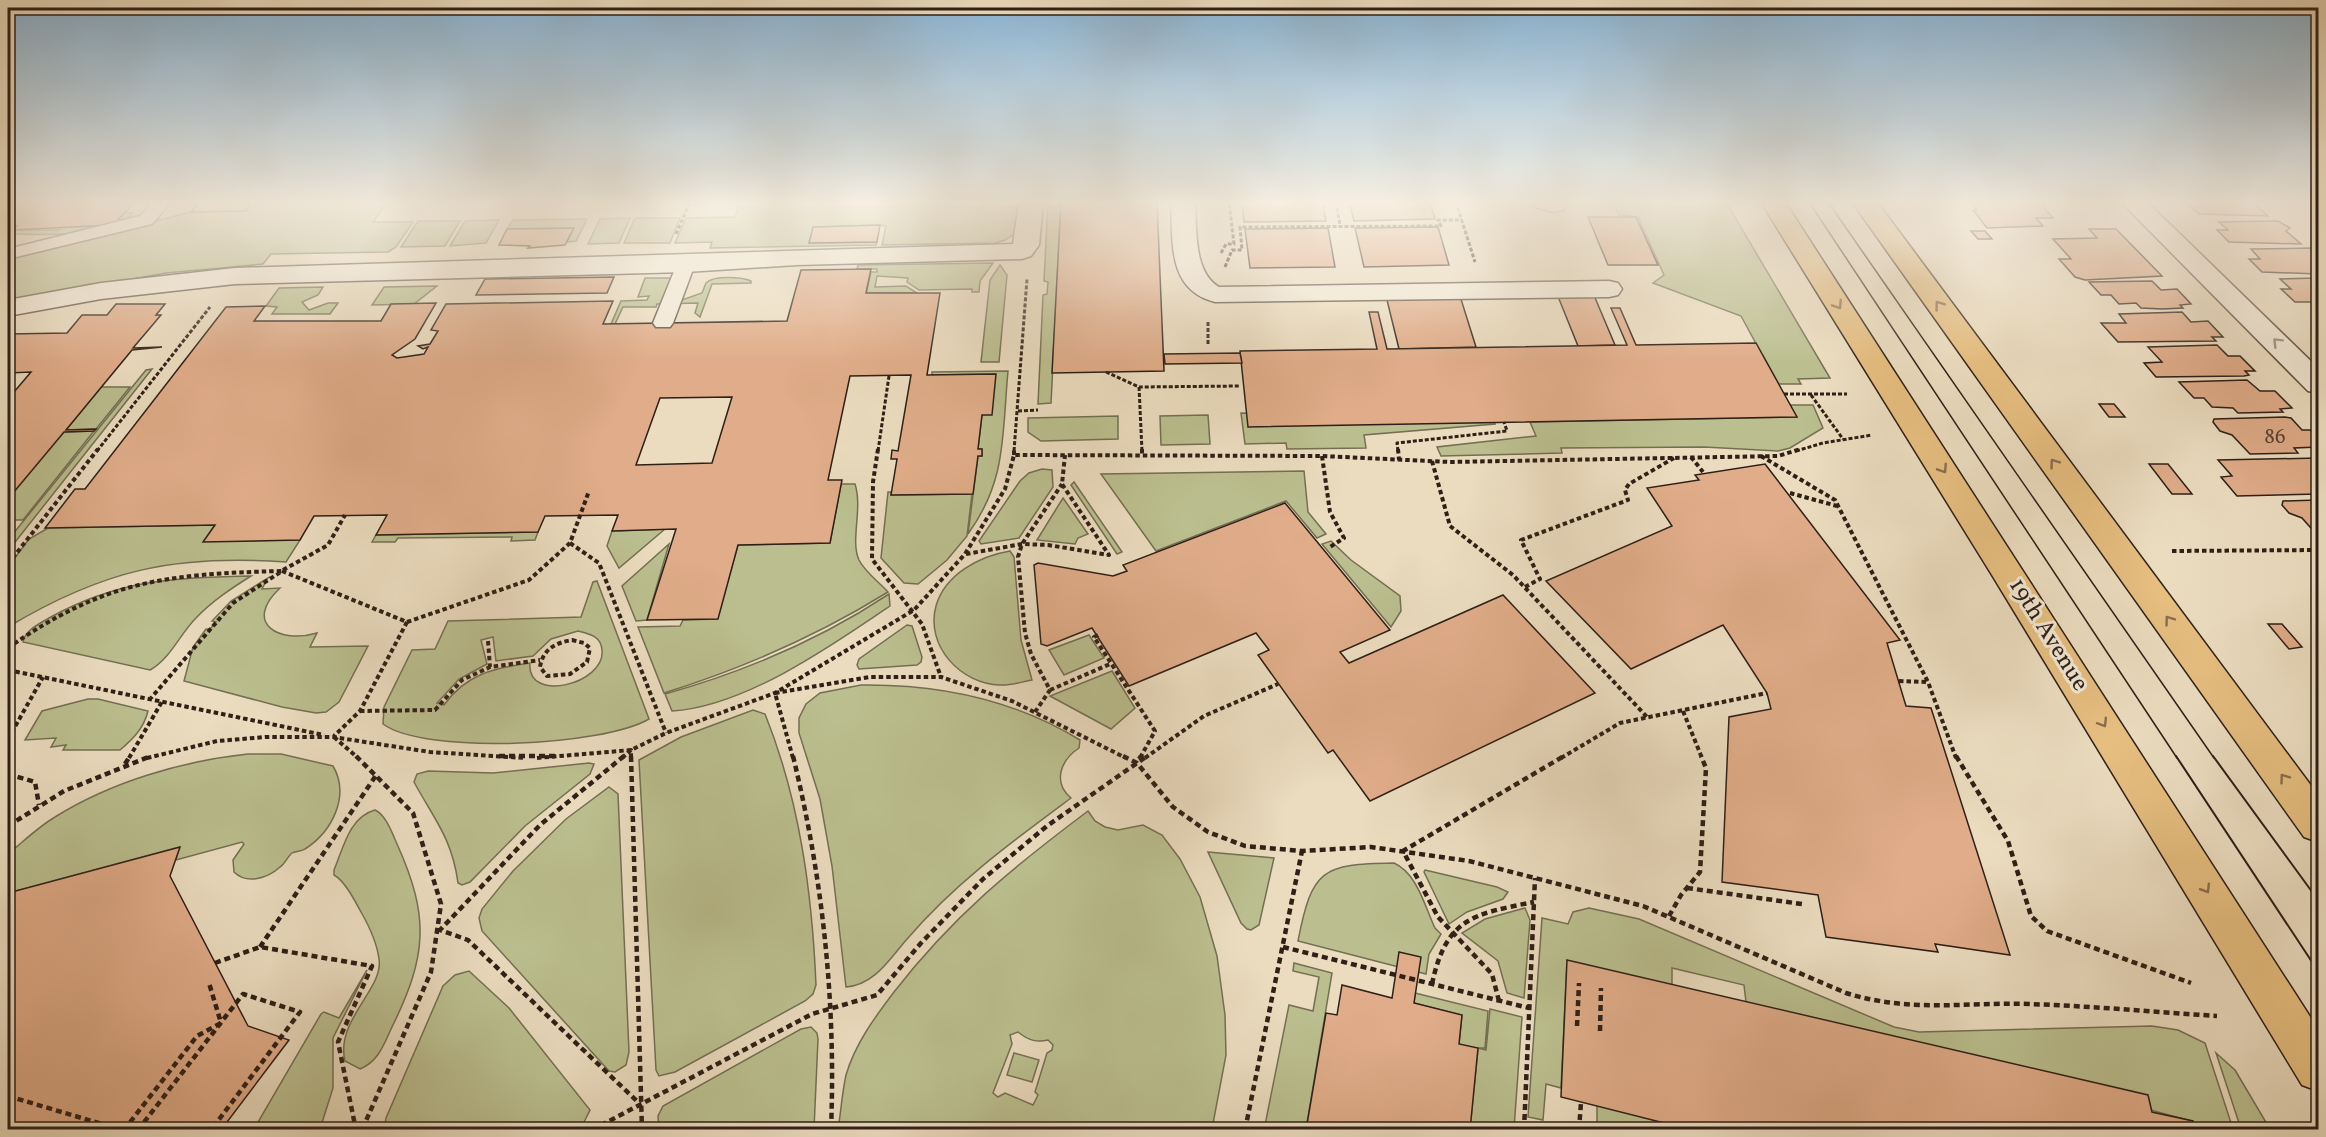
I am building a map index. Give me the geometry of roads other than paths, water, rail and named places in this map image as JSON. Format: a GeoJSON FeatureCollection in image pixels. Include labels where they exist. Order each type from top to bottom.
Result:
{"type":"FeatureCollection","features":[{"type":"Feature","properties":{"kind":"highway","name":"19th Avenue"},"geometry":{"type":"LineString","coordinates":[[1807,255],[2319,1069]]}},
{"type":"Feature","properties":{"kind":"highway"},"geometry":{"type":"LineString","coordinates":[[1903,255],[2319,825]]}},
{"type":"Feature","properties":{"kind":"street"},"geometry":{"type":"LineString","coordinates":[[8,309],[112,290],[235,276],[639,255]]}},
{"type":"Feature","properties":{"kind":"street"},"geometry":{"type":"LineString","coordinates":[[740,255],[797,257],[859,255]]}},
{"type":"Feature","properties":{"kind":"street"},"geometry":{"type":"LineString","coordinates":[[1188,255],[1190,272],[1196,283],[1210,284],[1240,295],[1609,289]]}},
{"type":"Feature","properties":{"kind":"street"},"geometry":{"type":"LineString","coordinates":[[2187,255],[2319,384]]}},
{"type":"Feature","properties":{"kind":"lane"},"geometry":{"type":"LineString","coordinates":[[663,323],[679,255]]}},
{"type":"Feature","properties":{"kind":"tram line"},"geometry":{"type":"LineString","coordinates":[[1844,255],[2177,758]]}},
{"type":"Feature","properties":{"kind":"tram line"},"geometry":{"type":"LineString","coordinates":[[1865,255],[2214,758]]}},
{"type":"Feature","properties":{"kind":"tram line"},"geometry":{"type":"LineString","coordinates":[[2176,756],[2318,971]]}},
{"type":"Feature","properties":{"kind":"tram line"},"geometry":{"type":"LineString","coordinates":[[2213,756],[2318,900]]}}]}
